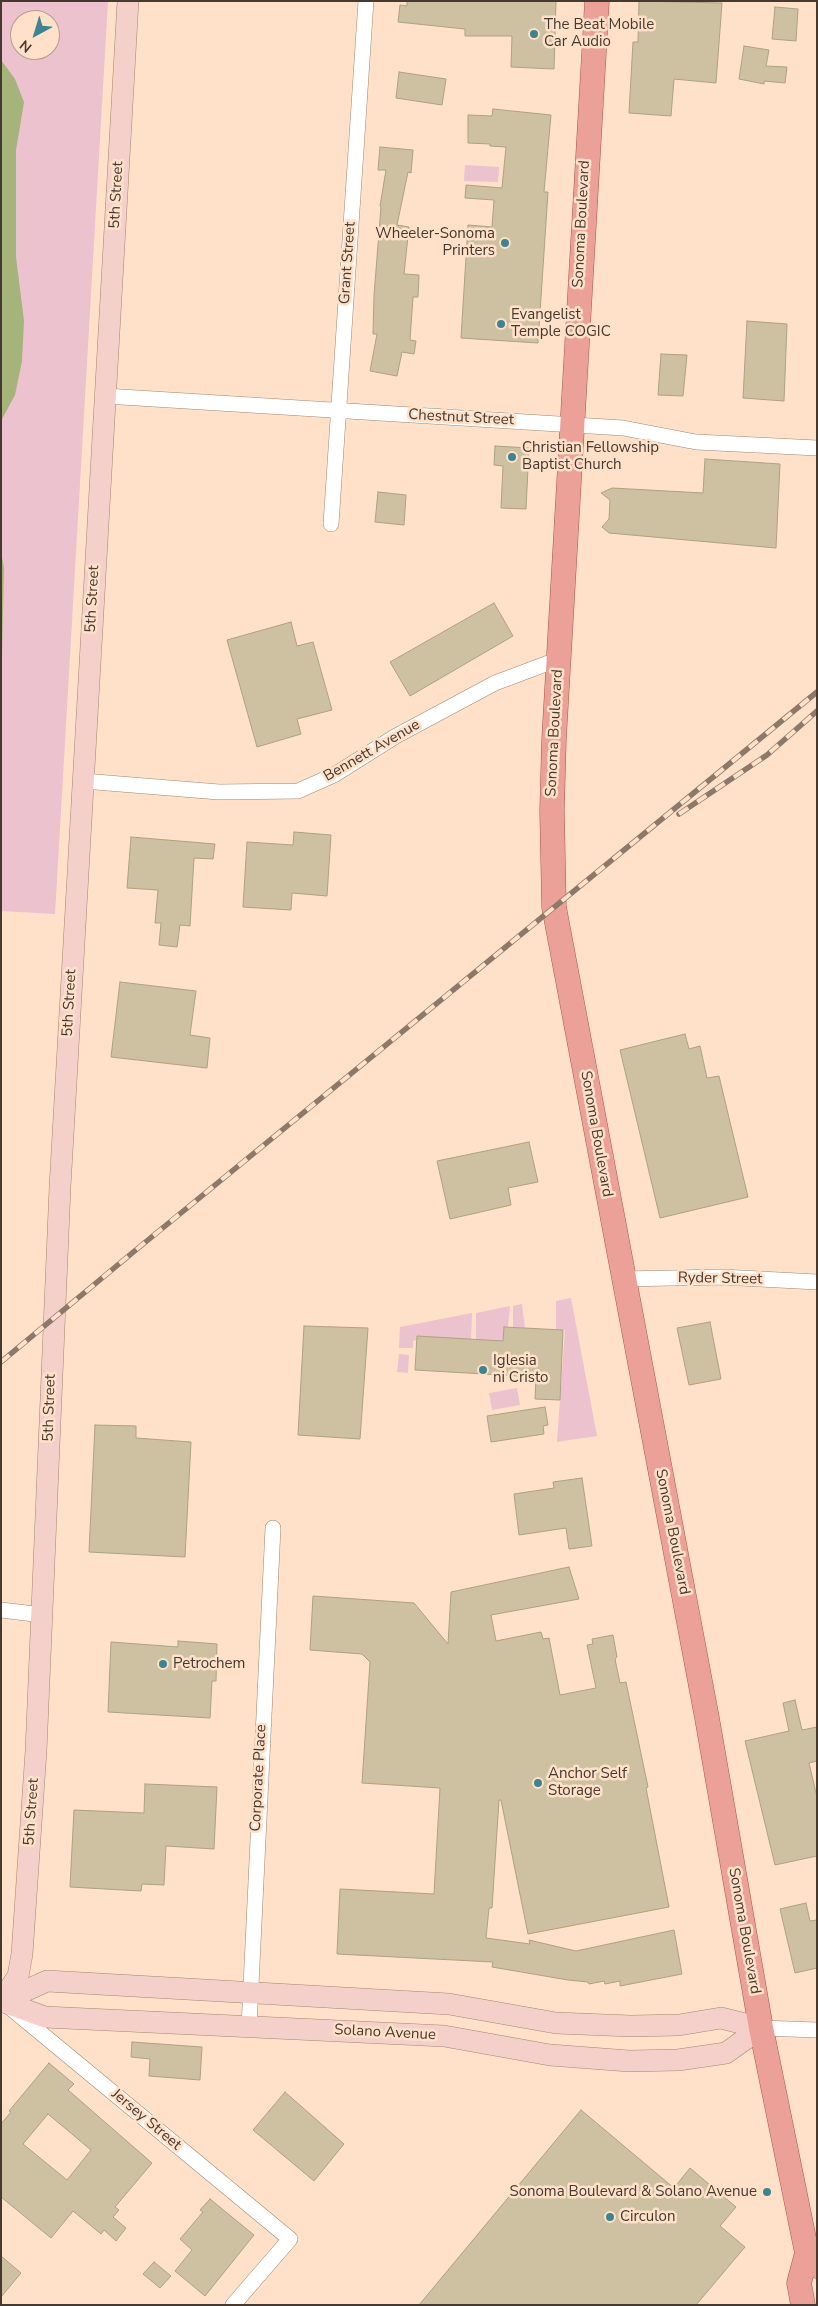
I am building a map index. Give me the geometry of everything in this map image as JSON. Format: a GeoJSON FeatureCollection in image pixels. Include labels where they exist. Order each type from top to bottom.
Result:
{"type":"FeatureCollection","features":[{"type":"Feature","properties":{"kind":"main road","name":"Sonoma Boulevard"},"geometry":{"type":"LineString","coordinates":[[596,1],[559,659],[552,810],[554,907],[707,1718],[761,2028],[812,2260],[799,2283],[803,2305]]}},
{"type":"Feature","properties":{"kind":"street","name":"5th Street"},"geometry":{"type":"LineString","coordinates":[[2,2001],[18,1976],[22,1954],[43,1615],[60,1187],[128,1]]}},
{"type":"Feature","properties":{"kind":"street","name":"Grant Street"},"geometry":{"type":"LineString","coordinates":[[331,524],[366,1]]}},
{"type":"Feature","properties":{"kind":"street","name":"Chestnut Street"},"geometry":{"type":"LineString","coordinates":[[105,396],[572,424],[623,428],[696,442],[817,448]]}},
{"type":"Feature","properties":{"kind":"street","name":"Bennett Avenue"},"geometry":{"type":"LineString","coordinates":[[83,781],[219,792],[298,791],[334,775],[396,736],[495,682],[559,659]]}},
{"type":"Feature","properties":{"kind":"street","name":"Ryder Street"},"geometry":{"type":"LineString","coordinates":[[623,1279],[722,1277],[817,1282]]}},
{"type":"Feature","properties":{"kind":"street","name":"Corporate Place"},"geometry":{"type":"LineString","coordinates":[[249,2028],[249,1992],[273,1528]]}},
{"type":"Feature","properties":{"kind":"street"},"geometry":{"type":"LineString","coordinates":[[1,1610],[43,1615]]}},
{"type":"Feature","properties":{"kind":"street"},"geometry":{"type":"LineString","coordinates":[[2,2001],[47,1982],[449,2004],[556,2023],[660,2025],[721,2018],[761,2028],[817,2030]]}},
{"type":"Feature","properties":{"kind":"street","name":"Solano Avenue"},"geometry":{"type":"LineString","coordinates":[[2,2001],[45,2017],[444,2036],[550,2055],[629,2061],[678,2060],[726,2053],[761,2028]]}},
{"type":"Feature","properties":{"kind":"street","name":"Jersey Street"},"geometry":{"type":"LineString","coordinates":[[2,2001],[290,2239],[233,2305]]}},
{"type":"Feature","properties":{"kind":"shaded area"},"geometry":{"type":"Polygon","coordinates":[[[1,1],[108,1],[55,914],[1,911],[1,1]]]}},
{"type":"Feature","properties":{"kind":"shaded area"},"geometry":{"type":"Polygon","coordinates":[[[1,60],[15,79],[24,102],[16,150],[16,257],[24,321],[22,361],[15,395],[1,421],[1,60]]]}},
{"type":"Feature","properties":{"kind":"shaded area"},"geometry":{"type":"Polygon","coordinates":[[[465,165],[499,167],[498,182],[464,181],[465,165]]]}},
{"type":"Feature","properties":{"kind":"shaded area"},"geometry":{"type":"Polygon","coordinates":[[[1,552],[4,568],[1,702],[1,552]]]}},
{"type":"Feature","properties":{"kind":"shaded area"},"geometry":{"type":"Polygon","coordinates":[[[571,1298],[597,1436],[557,1442],[565,1330],[556,1330],[556,1301],[571,1298]]]}},
{"type":"Feature","properties":{"kind":"shaded area"},"geometry":{"type":"Polygon","coordinates":[[[522,1304],[525,1328],[513,1327],[513,1306],[522,1304]]]}},
{"type":"Feature","properties":{"kind":"shaded area"},"geometry":{"type":"Polygon","coordinates":[[[510,1306],[508,1327],[504,1328],[503,1341],[476,1340],[476,1313],[510,1306]]]}},
{"type":"Feature","properties":{"kind":"shaded area"},"geometry":{"type":"Polygon","coordinates":[[[472,1313],[471,1339],[417,1337],[413,1341],[413,1348],[399,1348],[400,1327],[472,1313]]]}},
{"type":"Feature","properties":{"kind":"shaded area"},"geometry":{"type":"Polygon","coordinates":[[[399,1354],[409,1355],[408,1373],[397,1372],[399,1354]]]}},
{"type":"Feature","properties":{"kind":"shaded area"},"geometry":{"type":"Polygon","coordinates":[[[517,1388],[520,1405],[492,1410],[489,1393],[517,1388]]]}},
{"type":"Feature","properties":{"kind":"building"},"geometry":{"type":"Polygon","coordinates":[[[407,1],[556,1],[554,69],[511,67],[512,36],[465,36],[465,29],[398,22],[400,5],[407,6],[407,1]]]}},
{"type":"Feature","properties":{"kind":"building"},"geometry":{"type":"Polygon","coordinates":[[[639,1],[722,3],[716,83],[674,79],[671,116],[629,113],[633,42],[638,42],[639,1]]]}},
{"type":"Feature","properties":{"kind":"building"},"geometry":{"type":"Polygon","coordinates":[[[775,7],[798,9],[796,41],[772,39],[775,7]]]}},
{"type":"Feature","properties":{"kind":"building"},"geometry":{"type":"Polygon","coordinates":[[[744,46],[769,50],[766,66],[787,67],[785,83],[764,81],[764,84],[739,79],[744,46]]]}},
{"type":"Feature","properties":{"kind":"building"},"geometry":{"type":"Polygon","coordinates":[[[399,72],[446,79],[442,105],[396,98],[399,72]]]}},
{"type":"Feature","properties":{"kind":"building"},"geometry":{"type":"Polygon","coordinates":[[[493,109],[551,115],[544,192],[548,192],[538,343],[461,338],[468,225],[492,227],[494,200],[465,198],[466,185],[502,188],[506,147],[468,143],[468,115],[492,116],[493,109]]]}},
{"type":"Feature","properties":{"kind":"building"},"geometry":{"type":"Polygon","coordinates":[[[380,147],[413,150],[411,173],[408,172],[397,225],[409,227],[404,274],[419,275],[418,297],[413,297],[410,340],[416,341],[414,354],[402,352],[397,376],[370,371],[377,334],[373,334],[374,295],[380,206],[386,170],[378,170],[380,147]]]}},
{"type":"Feature","properties":{"kind":"building"},"geometry":{"type":"Polygon","coordinates":[[[747,321],[787,324],[784,401],[743,398],[747,321]]]}},
{"type":"Feature","properties":{"kind":"building"},"geometry":{"type":"Polygon","coordinates":[[[661,354],[687,355],[683,396],[658,395],[661,354]]]}},
{"type":"Feature","properties":{"kind":"building"},"geometry":{"type":"Polygon","coordinates":[[[495,446],[529,448],[526,509],[501,508],[503,466],[494,465],[495,446]]]}},
{"type":"Feature","properties":{"kind":"building"},"geometry":{"type":"Polygon","coordinates":[[[705,459],[780,464],[776,548],[609,533],[602,527],[609,519],[610,500],[601,493],[612,488],[703,493],[705,459]]]}},
{"type":"Feature","properties":{"kind":"building"},"geometry":{"type":"Polygon","coordinates":[[[378,492],[406,495],[404,525],[375,522],[378,492]]]}},
{"type":"Feature","properties":{"kind":"building"},"geometry":{"type":"Polygon","coordinates":[[[494,603],[513,636],[410,696],[390,662],[494,603]]]}},
{"type":"Feature","properties":{"kind":"building"},"geometry":{"type":"Polygon","coordinates":[[[291,622],[297,646],[313,642],[332,710],[297,719],[301,734],[257,747],[227,640],[291,622]]]}},
{"type":"Feature","properties":{"kind":"building"},"geometry":{"type":"Polygon","coordinates":[[[294,832],[331,835],[327,896],[292,893],[291,910],[243,907],[247,842],[293,845],[294,832]]]}},
{"type":"Feature","properties":{"kind":"building"},"geometry":{"type":"Polygon","coordinates":[[[131,837],[215,844],[213,859],[194,858],[190,926],[180,925],[177,947],[159,945],[161,923],[155,923],[158,890],[127,888],[131,837]]]}},
{"type":"Feature","properties":{"kind":"building"},"geometry":{"type":"Polygon","coordinates":[[[120,982],[196,991],[190,1035],[210,1038],[207,1068],[111,1057],[120,982]]]}},
{"type":"Feature","properties":{"kind":"building"},"geometry":{"type":"Polygon","coordinates":[[[685,1034],[689,1049],[700,1046],[707,1078],[719,1076],[748,1197],[660,1218],[620,1050],[685,1034]]]}},
{"type":"Feature","properties":{"kind":"building"},"geometry":{"type":"Polygon","coordinates":[[[529,1142],[538,1182],[508,1188],[511,1205],[450,1219],[437,1161],[529,1142]]]}},
{"type":"Feature","properties":{"kind":"building"},"geometry":{"type":"Polygon","coordinates":[[[710,1322],[721,1379],[689,1385],[677,1328],[710,1322]]]}},
{"type":"Feature","properties":{"kind":"building"},"geometry":{"type":"Polygon","coordinates":[[[304,1326],[368,1328],[360,1439],[298,1435],[304,1326]]]}},
{"type":"Feature","properties":{"kind":"building"},"geometry":{"type":"Polygon","coordinates":[[[504,1327],[563,1330],[560,1400],[535,1399],[536,1377],[415,1370],[417,1336],[503,1341],[504,1327]]]}},
{"type":"Feature","properties":{"kind":"building"},"geometry":{"type":"Polygon","coordinates":[[[545,1407],[548,1425],[543,1426],[544,1434],[491,1442],[487,1416],[545,1407]]]}},
{"type":"Feature","properties":{"kind":"building"},"geometry":{"type":"Polygon","coordinates":[[[95,1425],[136,1426],[136,1438],[191,1442],[185,1557],[89,1552],[95,1425]]]}},
{"type":"Feature","properties":{"kind":"building"},"geometry":{"type":"Polygon","coordinates":[[[582,1478],[592,1546],[569,1549],[566,1528],[519,1535],[514,1494],[554,1488],[553,1482],[582,1478]]]}},
{"type":"Feature","properties":{"kind":"building"},"geometry":{"type":"Polygon","coordinates":[[[569,1567],[579,1599],[491,1615],[496,1641],[541,1632],[543,1639],[549,1638],[560,1695],[596,1688],[587,1645],[593,1644],[592,1639],[613,1635],[620,1683],[626,1682],[648,1787],[646,1788],[669,1907],[528,1934],[501,1800],[499,1800],[492,1908],[489,1908],[486,1938],[530,1944],[529,1940],[576,1951],[674,1930],[682,1974],[620,1986],[620,1981],[605,1984],[604,1981],[589,1984],[588,1982],[492,1967],[493,1962],[337,1954],[340,1889],[434,1894],[440,1788],[362,1783],[370,1662],[362,1654],[310,1650],[313,1596],[414,1603],[448,1644],[451,1592],[569,1567]]]}},
{"type":"Feature","properties":{"kind":"building","name":"Petrochem"},"geometry":{"type":"Polygon","coordinates":[[[178,1641],[217,1644],[216,1681],[212,1681],[210,1718],[108,1712],[111,1642],[178,1647],[178,1641]]]}},
{"type":"Feature","properties":{"kind":"building"},"geometry":{"type":"Polygon","coordinates":[[[795,1700],[802,1730],[817,1727],[817,1761],[809,1763],[817,1797],[817,1856],[775,1865],[745,1741],[789,1731],[783,1703],[795,1700]]]}},
{"type":"Feature","properties":{"kind":"building"},"geometry":{"type":"Polygon","coordinates":[[[145,1784],[217,1787],[214,1849],[166,1846],[164,1885],[142,1884],[141,1891],[70,1887],[74,1810],[144,1813],[145,1784]]]}},
{"type":"Feature","properties":{"kind":"building"},"geometry":{"type":"Polygon","coordinates":[[[806,1903],[810,1921],[817,1920],[817,1968],[795,1973],[780,1909],[806,1903]]]}},
{"type":"Feature","properties":{"kind":"building"},"geometry":{"type":"Polygon","coordinates":[[[132,2042],[202,2047],[200,2080],[149,2076],[150,2059],[131,2057],[132,2042]]]}},
{"type":"Feature","properties":{"kind":"building"},"geometry":{"type":"Polygon","coordinates":[[[49,2063],[74,2084],[68,2090],[152,2163],[115,2207],[119,2210],[113,2217],[126,2228],[116,2241],[104,2230],[101,2234],[73,2211],[51,2238],[1,2197],[1,2124],[11,2112],[9,2111],[49,2063]],[[48,2114],[23,2144],[67,2180],[91,2150],[48,2114]]]}},
{"type":"Feature","properties":{"kind":"building"},"geometry":{"type":"Polygon","coordinates":[[[285,2092],[344,2144],[314,2181],[253,2130],[285,2092]]]}},
{"type":"Feature","properties":{"kind":"building","name":"Circulon"},"geometry":{"type":"Polygon","coordinates":[[[581,2110],[674,2188],[690,2168],[736,2207],[720,2226],[745,2247],[696,2305],[419,2305],[581,2110]]]}},
{"type":"Feature","properties":{"kind":"building"},"geometry":{"type":"Polygon","coordinates":[[[210,2199],[254,2235],[205,2296],[175,2271],[192,2250],[180,2239],[203,2212],[200,2210],[210,2199]]]}},
{"type":"Feature","properties":{"kind":"building"},"geometry":{"type":"Polygon","coordinates":[[[1,2256],[21,2273],[1,2297],[1,2256]]]}},
{"type":"Feature","properties":{"kind":"building"},"geometry":{"type":"Polygon","coordinates":[[[154,2262],[171,2276],[160,2288],[143,2274],[154,2262]]]}},
{"type":"Feature","properties":{"kind":"railway"},"geometry":{"type":"LineString","coordinates":[[1,1362],[817,692]]}},
{"type":"Feature","properties":{"kind":"railway"},"geometry":{"type":"LineString","coordinates":[[679,814],[767,755],[817,711]]}},
{"type":"Feature","properties":{"kind":"place","name":"The Beat Mobile Car Audio"},"geometry":{"type":"Point","coordinates":[534,34]}},
{"type":"Feature","properties":{"kind":"place","name":"Wheeler-Sonoma Printers"},"geometry":{"type":"Point","coordinates":[505,243]}},
{"type":"Feature","properties":{"kind":"place","name":"Evangelist Temple COGIC"},"geometry":{"type":"Point","coordinates":[501,324]}},
{"type":"Feature","properties":{"kind":"place","name":"Christian Fellowship Baptist Church"},"geometry":{"type":"Point","coordinates":[512,457]}},
{"type":"Feature","properties":{"kind":"place","name":"Iglesia ni Cristo"},"geometry":{"type":"Point","coordinates":[483,1370]}},
{"type":"Feature","properties":{"kind":"place","name":"Petrochem"},"geometry":{"type":"Point","coordinates":[163,1664]}},
{"type":"Feature","properties":{"kind":"place","name":"Anchor Self Storage"},"geometry":{"type":"Point","coordinates":[538,1783]}},
{"type":"Feature","properties":{"kind":"place","name":"Sonoma Boulevard & Solano Avenue"},"geometry":{"type":"Point","coordinates":[767,2192]}},
{"type":"Feature","properties":{"kind":"place","name":"Circulon"},"geometry":{"type":"Point","coordinates":[610,2217]}}]}
